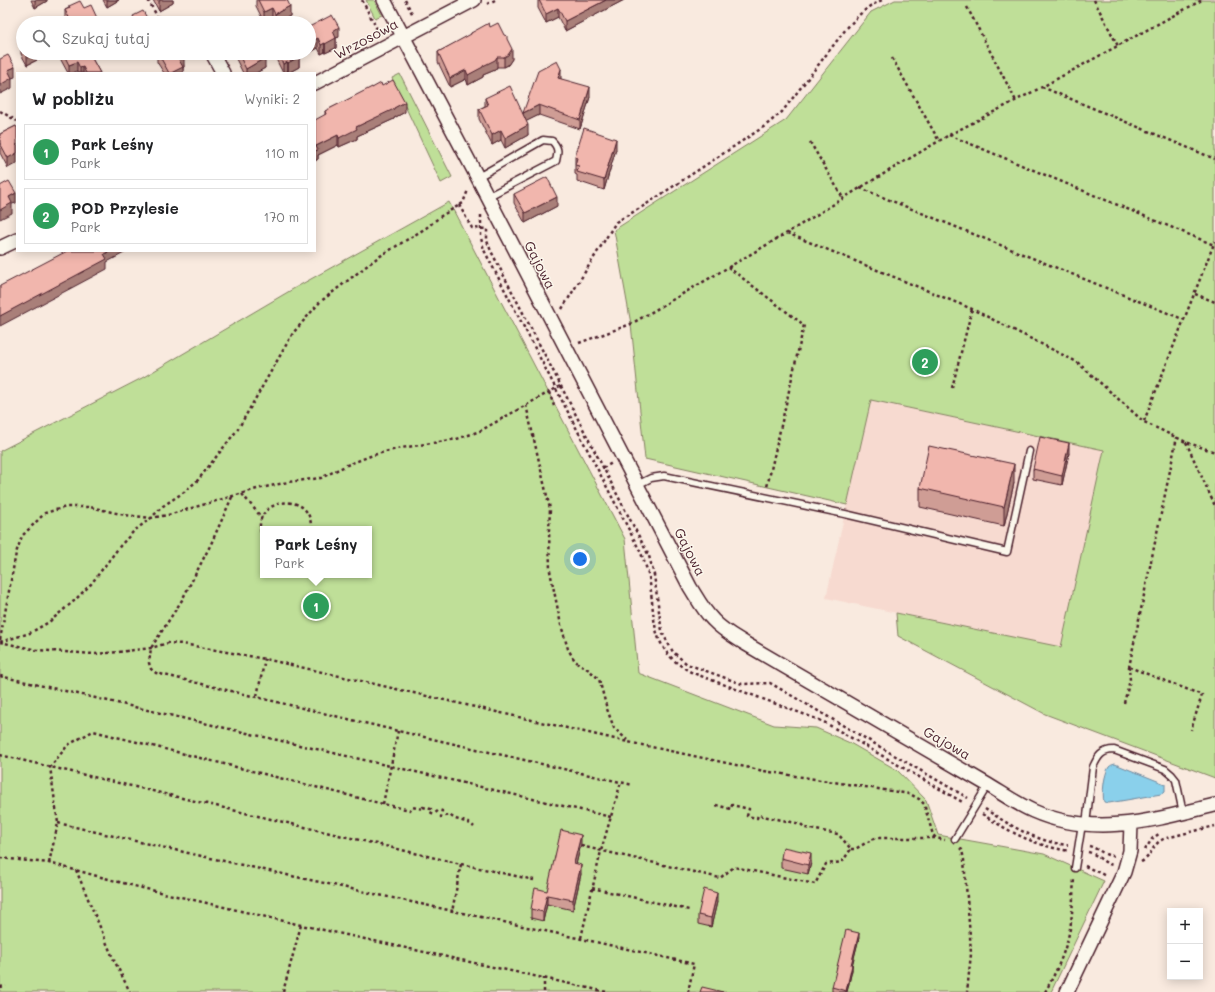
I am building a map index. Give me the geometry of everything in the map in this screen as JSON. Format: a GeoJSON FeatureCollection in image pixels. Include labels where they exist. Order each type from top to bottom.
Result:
{"type":"FeatureCollection","features":[{"type":"Feature","properties":{"kind":"street","name":"Gajowa"},"geometry":{"type":"LineString","coordinates":[[384,0],[474,181],[487,197],[690,586],[703,608],[714,622],[746,644],[1012,800],[1032,810],[1054,818],[1084,824],[1131,824],[1183,813],[1215,804]]}},
{"type":"Feature","properties":{"kind":"street","name":"Wrzosowa"},"geometry":{"type":"LineString","coordinates":[[316,82],[474,0]]}},
{"type":"Feature","properties":{"kind":"street"},"geometry":{"type":"LineString","coordinates":[[216,60],[222,72]]}},
{"type":"Feature","properties":{"kind":"street"},"geometry":{"type":"LineString","coordinates":[[0,248],[16,240]]}},
{"type":"Feature","properties":{"kind":"street"},"geometry":{"type":"LineString","coordinates":[[1067,992],[1121,880],[1130,846],[1131,824]]}},
{"type":"Feature","properties":{"kind":"lane"},"geometry":{"type":"LineString","coordinates":[[474,181],[543,140],[552,141],[557,145],[558,153],[556,161],[487,197]]}},
{"type":"Feature","properties":{"kind":"lane"},"geometry":{"type":"LineString","coordinates":[[637,485],[652,478],[664,476],[765,497],[1007,552],[1030,451]]}},
{"type":"Feature","properties":{"kind":"lane"},"geometry":{"type":"LineString","coordinates":[[1075,865],[1094,767],[1097,759],[1102,753],[1108,750],[1114,750],[1165,769],[1176,780],[1183,813]]}},
{"type":"Feature","properties":{"kind":"lane"},"geometry":{"type":"LineString","coordinates":[[955,841],[988,785]]}},
{"type":"Feature","properties":{"kind":"path"},"geometry":{"type":"LineString","coordinates":[[148,0],[157,16]]}},
{"type":"Feature","properties":{"kind":"path"},"geometry":{"type":"LineString","coordinates":[[362,0],[381,38]]}},
{"type":"Feature","properties":{"kind":"path"},"geometry":{"type":"LineString","coordinates":[[553,324],[616,222],[642,207],[765,126],[782,112],[846,29],[870,6],[882,0]]}},
{"type":"Feature","properties":{"kind":"path"},"geometry":{"type":"LineString","coordinates":[[1094,0],[1118,46]]}},
{"type":"Feature","properties":{"kind":"path"},"geometry":{"type":"LineString","coordinates":[[566,348],[631,324],[787,233],[949,135],[1042,87],[1202,0]]}},
{"type":"Feature","properties":{"kind":"path"},"geometry":{"type":"LineString","coordinates":[[967,7],[1016,100]]}},
{"type":"Feature","properties":{"kind":"path"},"geometry":{"type":"LineString","coordinates":[[892,58],[939,141]]}},
{"type":"Feature","properties":{"kind":"path"},"geometry":{"type":"LineString","coordinates":[[1042,87],[1215,159]]}},
{"type":"Feature","properties":{"kind":"path"},"geometry":{"type":"LineString","coordinates":[[0,111],[16,120]]}},
{"type":"Feature","properties":{"kind":"path"},"geometry":{"type":"LineString","coordinates":[[949,135],[1214,245]]}},
{"type":"Feature","properties":{"kind":"path"},"geometry":{"type":"LineString","coordinates":[[810,142],[843,198]]}},
{"type":"Feature","properties":{"kind":"path"},"geometry":{"type":"LineString","coordinates":[[0,641],[30,633],[49,622],[74,602],[91,584],[120,546],[134,531],[151,518],[163,506],[184,492],[198,480],[238,429],[293,333],[320,302],[377,258],[463,203],[474,181]]}},
{"type":"Feature","properties":{"kind":"path"},"geometry":{"type":"LineString","coordinates":[[860,188],[1185,320]]}},
{"type":"Feature","properties":{"kind":"path"},"geometry":{"type":"LineString","coordinates":[[459,205],[472,228],[487,229],[487,241],[491,251],[649,556],[654,575],[662,630],[667,644],[673,652],[687,664],[742,684],[770,683],[975,806],[1009,831],[1023,838],[1055,849],[1078,849],[1091,846]]}},
{"type":"Feature","properties":{"kind":"path"},"geometry":{"type":"LineString","coordinates":[[481,209],[481,238],[484,250],[641,553],[649,575],[654,626],[658,638],[672,660],[693,673],[822,721],[1010,825],[1033,836],[1091,853],[1101,861],[1110,865],[1115,866],[1141,863],[1159,840],[1215,826]]}},
{"type":"Feature","properties":{"kind":"path"},"geometry":{"type":"LineString","coordinates":[[787,233],[972,308],[1077,362],[1144,422],[1186,442],[1215,452]]}},
{"type":"Feature","properties":{"kind":"path"},"geometry":{"type":"LineString","coordinates":[[1144,422],[1215,241]]}},
{"type":"Feature","properties":{"kind":"path"},"geometry":{"type":"LineString","coordinates":[[728,267],[804,325],[765,497]]}},
{"type":"Feature","properties":{"kind":"path"},"geometry":{"type":"LineString","coordinates":[[1194,294],[1215,302]]}},
{"type":"Feature","properties":{"kind":"path"},"geometry":{"type":"LineString","coordinates":[[952,388],[972,308]]}},
{"type":"Feature","properties":{"kind":"path"},"geometry":{"type":"LineString","coordinates":[[0,641],[16,553],[22,536],[45,513],[66,507],[90,507],[125,515],[151,518],[168,515],[257,489],[288,482],[321,478],[373,455],[401,448],[457,439],[480,431],[560,386]]}},
{"type":"Feature","properties":{"kind":"path"},"geometry":{"type":"LineString","coordinates":[[549,392],[554,406]]}},
{"type":"Feature","properties":{"kind":"path"},"geometry":{"type":"LineString","coordinates":[[526,405],[550,510],[550,571],[561,625],[568,649],[575,661],[599,679],[607,710],[614,728],[628,742]]}},
{"type":"Feature","properties":{"kind":"path"},"geometry":{"type":"LineString","coordinates":[[1124,703],[1130,680],[1129,667],[1177,437]]}},
{"type":"Feature","properties":{"kind":"path"},"geometry":{"type":"LineString","coordinates":[[1186,442],[1215,506]]}},
{"type":"Feature","properties":{"kind":"path"},"geometry":{"type":"LineString","coordinates":[[242,494],[262,518]]}},
{"type":"Feature","properties":{"kind":"path"},"geometry":{"type":"LineString","coordinates":[[232,497],[211,544],[182,600],[151,648],[148,663],[151,669],[156,673],[632,785]]}},
{"type":"Feature","properties":{"kind":"path"},"geometry":{"type":"LineString","coordinates":[[260,526],[266,511],[273,505],[281,502],[290,502],[298,505],[305,511],[310,518],[311,526]]}},
{"type":"Feature","properties":{"kind":"path"},"geometry":{"type":"LineString","coordinates":[[0,641],[37,650],[94,654],[151,648],[168,643],[183,644],[265,658],[628,742],[764,770],[910,794],[924,804],[931,831],[936,838]]}},
{"type":"Feature","properties":{"kind":"path"},"geometry":{"type":"LineString","coordinates":[[257,696],[265,658]]}},
{"type":"Feature","properties":{"kind":"path"},"geometry":{"type":"LineString","coordinates":[[1129,667],[1202,695],[1191,730]]}},
{"type":"Feature","properties":{"kind":"path"},"geometry":{"type":"LineString","coordinates":[[0,676],[611,817]]}},
{"type":"Feature","properties":{"kind":"path"},"geometry":{"type":"LineString","coordinates":[[49,863],[58,823],[50,767],[68,745],[93,731],[382,804],[410,810],[412,807],[423,809],[424,807],[430,809],[430,812],[434,814],[439,810],[442,811],[441,817],[450,815],[453,818],[469,823],[474,827]]}},
{"type":"Feature","properties":{"kind":"path"},"geometry":{"type":"LineString","coordinates":[[382,804],[398,731]]}},
{"type":"Feature","properties":{"kind":"path"},"geometry":{"type":"LineString","coordinates":[[0,755],[534,880]]}},
{"type":"Feature","properties":{"kind":"path"},"geometry":{"type":"LineString","coordinates":[[581,938],[601,851],[621,782]]}},
{"type":"Feature","properties":{"kind":"path"},"geometry":{"type":"LineString","coordinates":[[716,805],[731,809],[732,805],[749,808],[747,816],[757,818],[758,815],[801,824],[805,828],[838,834],[851,849]]}},
{"type":"Feature","properties":{"kind":"path"},"geometry":{"type":"LineString","coordinates":[[58,823],[149,845],[452,912],[581,938],[694,964],[688,992]]}},
{"type":"Feature","properties":{"kind":"path"},"geometry":{"type":"LineString","coordinates":[[580,846],[720,878],[734,867],[815,884],[826,864],[842,862],[851,849],[855,849],[875,838],[936,838],[955,841],[962,850],[964,860],[971,954],[967,992]]}},
{"type":"Feature","properties":{"kind":"path"},"geometry":{"type":"LineString","coordinates":[[0,858],[49,863],[138,887],[301,925],[607,992]]}},
{"type":"Feature","properties":{"kind":"path"},"geometry":{"type":"LineString","coordinates":[[452,912],[462,864]]}},
{"type":"Feature","properties":{"kind":"path"},"geometry":{"type":"LineString","coordinates":[[1045,992],[1062,958],[1067,941],[1071,922],[1075,865],[1106,876]]}},
{"type":"Feature","properties":{"kind":"path"},"geometry":{"type":"LineString","coordinates":[[76,870],[112,958],[130,992]]}},
{"type":"Feature","properties":{"kind":"path"},"geometry":{"type":"LineString","coordinates":[[592,888],[689,910]]}},
{"type":"Feature","properties":{"kind":"path"},"geometry":{"type":"LineString","coordinates":[[283,992],[301,925]]}},
{"type":"Feature","properties":{"kind":"path"},"geometry":{"type":"LineString","coordinates":[[544,978],[544,992]]}},
{"type":"Feature","properties":{"kind":"path"},"geometry":{"type":"LineString","coordinates":[[0,987],[6,986]]}},
{"type":"Feature","properties":{"kind":"shaded area"},"geometry":{"type":"Polygon","coordinates":[[[870,400],[1105,450],[1061,648],[826,598],[870,400]]]}},
{"type":"Feature","properties":{"kind":"green space"},"geometry":{"type":"Polygon","coordinates":[[[366,0],[374,0],[382,15],[375,18],[366,0]]]}},
{"type":"Feature","properties":{"kind":"green space"},"geometry":{"type":"Polygon","coordinates":[[[895,0],[1215,0],[1215,778],[1045,714],[898,636],[896,613],[1061,647],[1104,450],[871,400],[847,505],[645,459],[631,324],[614,230],[786,120],[871,12],[895,0]]]}},
{"type":"Feature","properties":{"kind":"green space"},"geometry":{"type":"Polygon","coordinates":[[[400,74],[452,177],[441,183],[392,78],[400,74]]]}},
{"type":"Feature","properties":{"kind":"green space"},"geometry":{"type":"Polygon","coordinates":[[[449,202],[625,539],[638,673],[774,725],[816,728],[850,743],[897,770],[926,800],[938,835],[1044,854],[1104,881],[1051,992],[0,992],[0,451],[142,378],[293,289],[449,202]]]}},
{"type":"Feature","properties":{"kind":"water"},"geometry":{"type":"Polygon","coordinates":[[[1115,764],[1165,784],[1165,791],[1161,794],[1109,803],[1104,802],[1103,789],[1107,770],[1111,765],[1115,764]]]}},
{"type":"Feature","properties":{"kind":"building"},"geometry":{"type":"Polygon","coordinates":[[[258,0],[287,0],[290,6],[275,14],[272,8],[264,12],[258,0]]]}},
{"type":"Feature","properties":{"kind":"building"},"geometry":{"type":"Polygon","coordinates":[[[539,0],[606,0],[565,21],[558,8],[546,14],[539,0]]]}},
{"type":"Feature","properties":{"kind":"building"},"geometry":{"type":"Polygon","coordinates":[[[80,1],[84,8],[91,5],[96,16],[68,16],[65,10],[70,8],[69,6],[80,1]]]}},
{"type":"Feature","properties":{"kind":"building"},"geometry":{"type":"Polygon","coordinates":[[[143,11],[146,16],[133,16],[143,11]]]}},
{"type":"Feature","properties":{"kind":"building"},"geometry":{"type":"Polygon","coordinates":[[[332,15],[339,27],[333,31],[336,38],[321,45],[318,38],[316,39],[316,23],[332,15]]]}},
{"type":"Feature","properties":{"kind":"building"},"geometry":{"type":"Polygon","coordinates":[[[489,23],[490,27],[498,23],[504,35],[507,36],[512,49],[508,55],[504,57],[497,57],[495,60],[468,75],[466,70],[450,78],[438,52],[489,23]]]}},
{"type":"Feature","properties":{"kind":"building"},"geometry":{"type":"Polygon","coordinates":[[[8,55],[15,67],[8,70],[12,78],[0,85],[0,59],[8,55]]]}},
{"type":"Feature","properties":{"kind":"building"},"geometry":{"type":"Polygon","coordinates":[[[66,60],[93,60],[99,72],[86,72],[83,67],[80,68],[77,62],[69,65],[66,60]]]}},
{"type":"Feature","properties":{"kind":"building"},"geometry":{"type":"Polygon","coordinates":[[[162,60],[179,60],[183,67],[173,72],[168,72],[162,60]]]}},
{"type":"Feature","properties":{"kind":"building"},"geometry":{"type":"Polygon","coordinates":[[[242,60],[262,60],[246,69],[242,60]]]}},
{"type":"Feature","properties":{"kind":"building"},"geometry":{"type":"Polygon","coordinates":[[[281,60],[294,60],[288,63],[283,64],[281,60]]]}},
{"type":"Feature","properties":{"kind":"building"},"geometry":{"type":"Polygon","coordinates":[[[557,61],[561,69],[558,78],[590,87],[580,120],[539,105],[523,113],[538,71],[557,61]]]}},
{"type":"Feature","properties":{"kind":"building"},"geometry":{"type":"Polygon","coordinates":[[[393,80],[405,102],[394,109],[356,127],[357,129],[339,138],[338,135],[316,146],[316,119],[326,114],[325,111],[381,83],[382,86],[393,80]]]}},
{"type":"Feature","properties":{"kind":"building"},"geometry":{"type":"Polygon","coordinates":[[[510,86],[528,125],[505,138],[501,130],[492,135],[479,109],[488,105],[485,98],[510,86]]]}},
{"type":"Feature","properties":{"kind":"building"},"geometry":{"type":"Polygon","coordinates":[[[16,126],[16,154],[8,158],[0,143],[0,134],[16,126]]]}},
{"type":"Feature","properties":{"kind":"building"},"geometry":{"type":"Polygon","coordinates":[[[584,128],[616,139],[604,180],[577,172],[579,166],[575,165],[577,158],[575,157],[584,128]]]}},
{"type":"Feature","properties":{"kind":"building"},"geometry":{"type":"Polygon","coordinates":[[[547,177],[557,197],[525,213],[514,194],[547,177]]]}},
{"type":"Feature","properties":{"kind":"building"},"geometry":{"type":"Polygon","coordinates":[[[9,181],[16,193],[9,197],[12,203],[0,210],[0,186],[9,181]]]}},
{"type":"Feature","properties":{"kind":"building"},"geometry":{"type":"Polygon","coordinates":[[[65,252],[108,252],[104,254],[107,259],[0,316],[0,286],[65,252]]]}},
{"type":"Feature","properties":{"kind":"building"},"geometry":{"type":"Polygon","coordinates":[[[1040,437],[1069,443],[1062,476],[1033,469],[1040,437]]]}},
{"type":"Feature","properties":{"kind":"building"},"geometry":{"type":"Polygon","coordinates":[[[929,446],[1014,464],[1004,507],[920,488],[929,446]]]}},
{"type":"Feature","properties":{"kind":"building"},"geometry":{"type":"Polygon","coordinates":[[[561,830],[581,835],[574,863],[581,865],[573,900],[547,895],[543,912],[531,909],[535,888],[547,891],[561,830]]]}},
{"type":"Feature","properties":{"kind":"building"},"geometry":{"type":"Polygon","coordinates":[[[783,847],[811,853],[808,865],[781,858],[783,847]]]}},
{"type":"Feature","properties":{"kind":"building"},"geometry":{"type":"Polygon","coordinates":[[[704,889],[717,893],[711,918],[698,915],[704,889]]]}},
{"type":"Feature","properties":{"kind":"building"},"geometry":{"type":"Polygon","coordinates":[[[846,930],[859,933],[846,991],[832,987],[846,930]]]}},
{"type":"Feature","properties":{"kind":"building"},"geometry":{"type":"Polygon","coordinates":[[[702,987],[723,992],[700,992],[702,987]]]}},
{"type":"Feature","properties":{"kind":"place","name":"POD Przylesie"},"geometry":{"type":"Point","coordinates":[925,362]}},
{"type":"Feature","properties":{"kind":"place","name":"Park Leśny"},"geometry":{"type":"Point","coordinates":[316,606]}}]}
